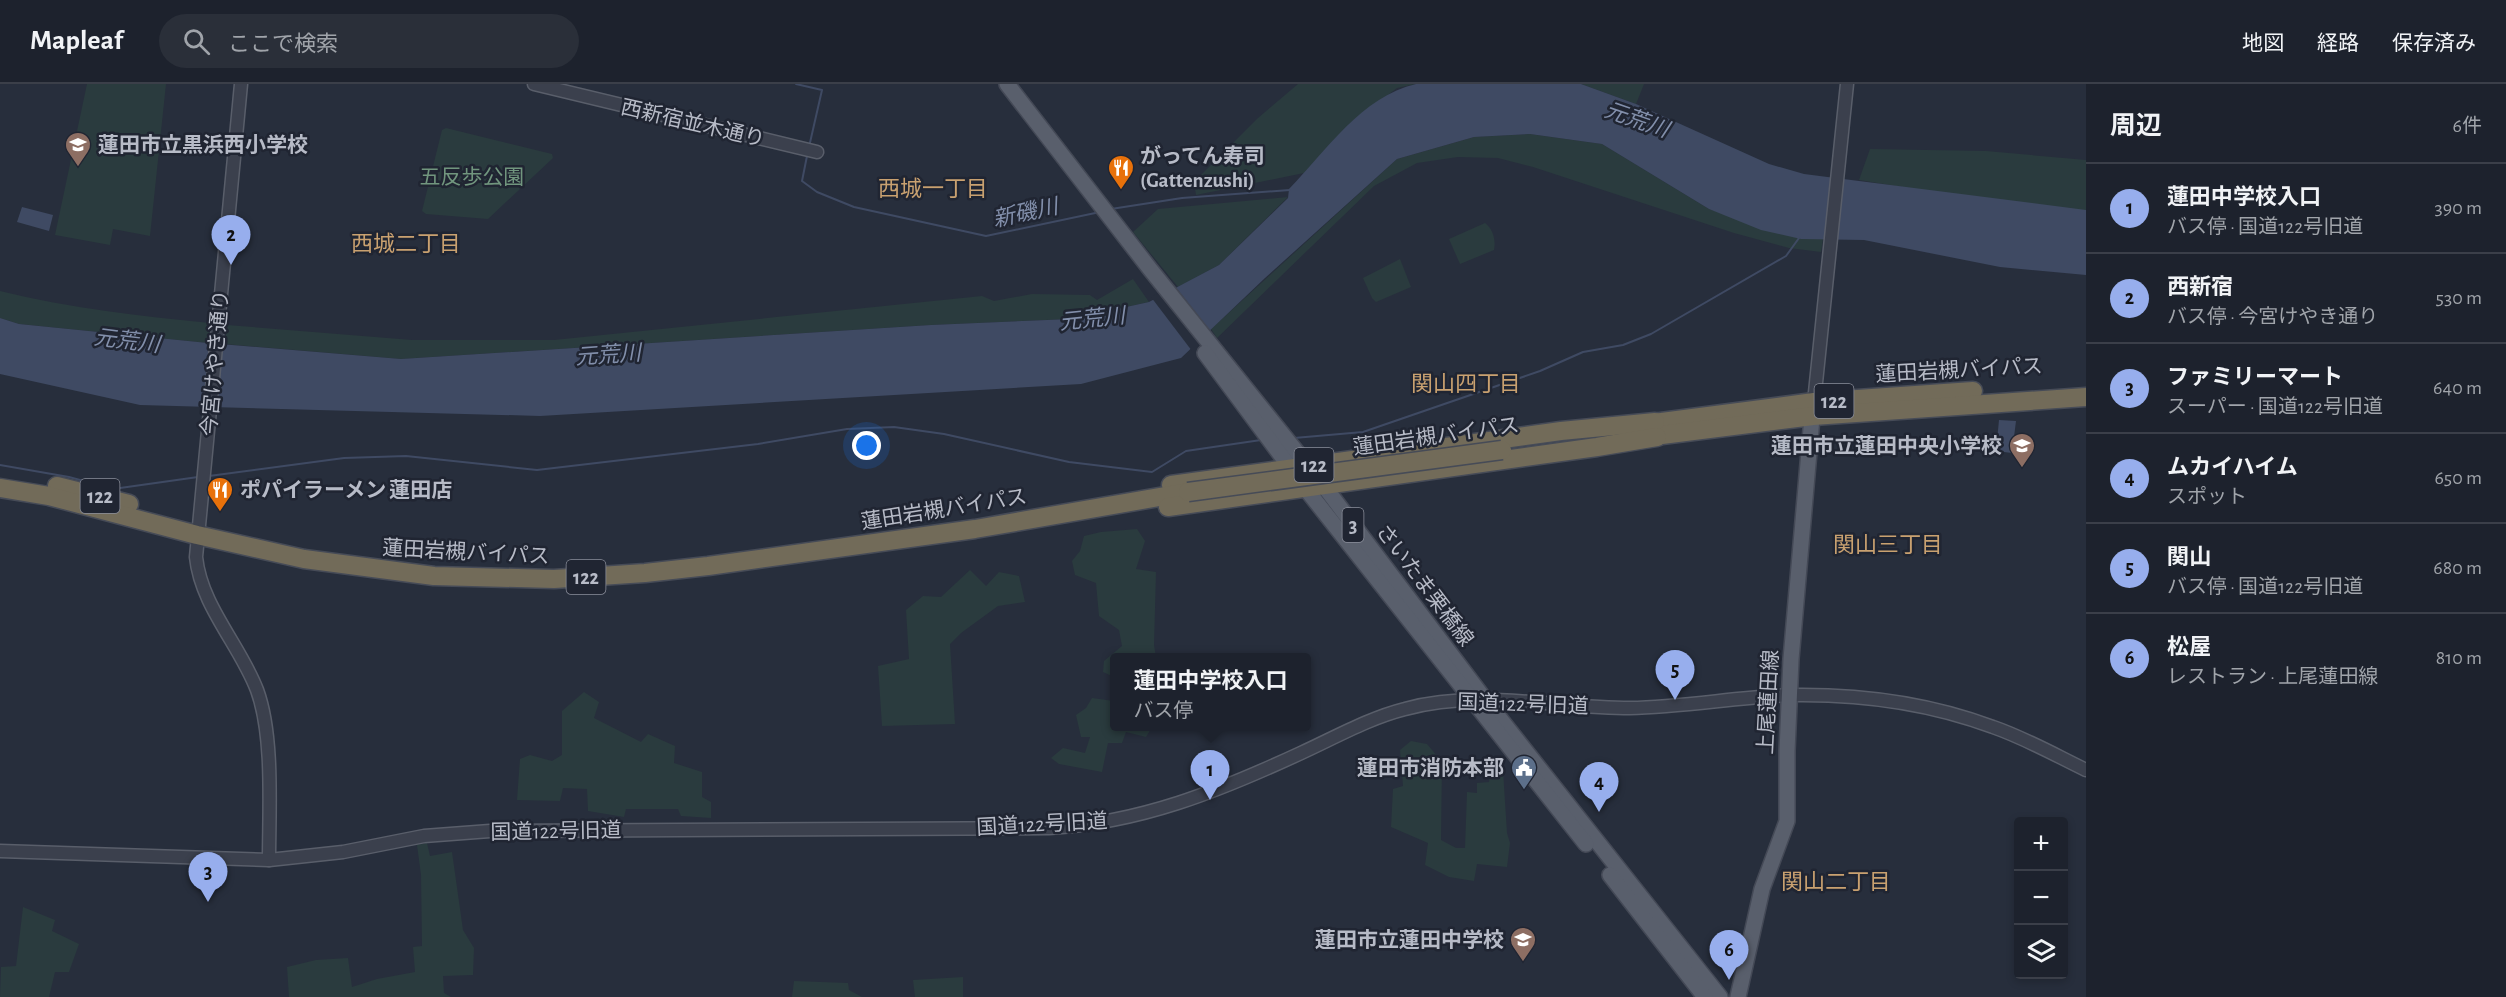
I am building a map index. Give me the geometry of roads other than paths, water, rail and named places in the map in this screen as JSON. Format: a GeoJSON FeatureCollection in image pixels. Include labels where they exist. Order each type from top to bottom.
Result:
{"type":"FeatureCollection","features":[{"type":"Feature","properties":{"kind":"highway","name":"蓮田岩槻バイパス"},"geometry":{"type":"LineString","coordinates":[[0,477],[52,484],[304,560],[382,571],[446,576],[554,579],[708,566],[1188,492],[1946,392],[2086,386]]}},
{"type":"Feature","properties":{"kind":"highway","name":"蓮田岩槻バイパス"},"geometry":{"type":"LineString","coordinates":[[1813,409],[2086,397]]}},
{"type":"Feature","properties":{"kind":"highway","name":"122"},"geometry":{"type":"LineString","coordinates":[[975,524],[1095,497],[1299,467],[1561,431],[1656,429]]}},
{"type":"Feature","properties":{"kind":"highway","name":"122"},"geometry":{"type":"LineString","coordinates":[[975,524],[1069,521],[1306,489],[1656,429]]}},
{"type":"Feature","properties":{"kind":"highway","name":"蓮田岩槻バイパス"},"geometry":{"type":"LineString","coordinates":[[0,488],[49,496],[198,529]]}},
{"type":"Feature","properties":{"kind":"main road","name":"さいたま栗橋線"},"geometry":{"type":"LineString","coordinates":[[994,84],[1147,272],[1299,467],[1324,486],[1479,700],[1705,997]]}},
{"type":"Feature","properties":{"kind":"main road","name":"さいたま栗橋線"},"geometry":{"type":"LineString","coordinates":[[1007,84],[1147,272]]}},
{"type":"Feature","properties":{"kind":"main road","name":"上尾蓮田線"},"geometry":{"type":"LineString","coordinates":[[1738,997],[1762,889],[1787,820],[1791,659],[1813,409]]}},
{"type":"Feature","properties":{"kind":"main road","name":"さいたま栗橋線"},"geometry":{"type":"LineString","coordinates":[[1299,467],[1306,489],[1720,997]]}},
{"type":"Feature","properties":{"kind":"street","name":"今宮けやき通り"},"geometry":{"type":"LineString","coordinates":[[241,84],[196,557],[199,574],[216,615],[256,690],[261,708],[266,736],[269,860]]}},
{"type":"Feature","properties":{"kind":"street","name":"西新宿並木通り"},"geometry":{"type":"LineString","coordinates":[[534,84],[811,151]]}},
{"type":"Feature","properties":{"kind":"street"},"geometry":{"type":"LineString","coordinates":[[1813,409],[1847,84]]}},
{"type":"Feature","properties":{"kind":"street","name":"国道122号旧道"},"geometry":{"type":"LineString","coordinates":[[0,850],[269,860],[343,852],[424,836],[490,831],[1049,828],[1086,825],[1153,811],[1214,792],[1394,712],[1433,703],[1479,700],[1630,708],[1790,695],[1838,696],[1936,710],[1995,727],[2086,770]]}},
{"type":"Feature","properties":{"kind":"water","name":"元荒川"},"geometry":{"type":"Polygon","coordinates":[[[1416,84],[1581,84],[1636,104],[1769,164],[1804,174],[2086,210],[2086,275],[2000,267],[1864,240],[1801,239],[1761,230],[1709,209],[1602,144],[1530,134],[1474,137],[1397,159],[1265,278],[1181,358],[1081,384],[540,416],[140,405],[0,374],[0,318],[19,324],[401,359],[931,325],[1071,319],[1149,302],[1219,265],[1288,198],[1289,189],[1331,142],[1362,112],[1397,90],[1416,84]]]}},
{"type":"Feature","properties":{"kind":"water"},"geometry":{"type":"Polygon","coordinates":[[[22,207],[53,215],[49,231],[17,222],[22,207]]]}},
{"type":"Feature","properties":{"kind":"water"},"geometry":{"type":"Polygon","coordinates":[[[1999,420],[2016,421],[2012,453],[1996,451],[1999,420]]]}},
{"type":"Feature","properties":{"kind":"waterway","name":"新磯川"},"geometry":{"type":"LineString","coordinates":[[796,84],[822,90],[809,147]]}},
{"type":"Feature","properties":{"kind":"waterway","name":"新磯川"},"geometry":{"type":"LineString","coordinates":[[807,156],[802,181],[817,192],[854,207],[986,236],[1100,212]]}},
{"type":"Feature","properties":{"kind":"waterway","name":"新磯川"},"geometry":{"type":"LineString","coordinates":[[1111,209],[1182,198],[1290,190]]}},
{"type":"Feature","properties":{"kind":"waterway"},"geometry":{"type":"LineString","coordinates":[[1294,438],[1363,432],[1540,371],[1583,352],[1623,345],[1651,334],[1786,256],[1799,238]]}},
{"type":"Feature","properties":{"kind":"waterway"},"geometry":{"type":"LineString","coordinates":[[209,476],[344,458],[406,456],[537,470],[758,444],[847,429],[894,427],[944,434],[1069,462],[1152,472],[1186,451],[1261,440]]}},
{"type":"Feature","properties":{"kind":"waterway"},"geometry":{"type":"LineString","coordinates":[[0,465],[69,477],[113,489],[198,477]]}},
{"type":"Feature","properties":{"kind":"place","name":"蓮田市立黒浜西小学校"},"geometry":{"type":"Point","coordinates":[78,168]}},
{"type":"Feature","properties":{"kind":"place","name":"がってん寿司 (Gattenzushi)"},"geometry":{"type":"Point","coordinates":[1121,191]}},
{"type":"Feature","properties":{"kind":"place","name":"西新宿"},"geometry":{"type":"Point","coordinates":[231,265]}},
{"type":"Feature","properties":{"kind":"place","name":"蓮田市立蓮田中央小学校"},"geometry":{"type":"Point","coordinates":[2022,469]}},
{"type":"Feature","properties":{"kind":"place","name":"ポパイラーメン 蓮田店"},"geometry":{"type":"Point","coordinates":[220,513]}},
{"type":"Feature","properties":{"kind":"place","name":"関山"},"geometry":{"type":"Point","coordinates":[1675,700]}},
{"type":"Feature","properties":{"kind":"place","name":"蓮田市消防本部"},"geometry":{"type":"Point","coordinates":[1524,791]}},
{"type":"Feature","properties":{"kind":"place","name":"蓮田中学校入口"},"geometry":{"type":"Point","coordinates":[1210,800]}},
{"type":"Feature","properties":{"kind":"place","name":"ムカイハイム"},"geometry":{"type":"Point","coordinates":[1599,812]}},
{"type":"Feature","properties":{"kind":"place","name":"ファミリーマート"},"geometry":{"type":"Point","coordinates":[208,902]}},
{"type":"Feature","properties":{"kind":"place","name":"蓮田市立蓮田中学校"},"geometry":{"type":"Point","coordinates":[1523,963]}},
{"type":"Feature","properties":{"kind":"place","name":"松屋"},"geometry":{"type":"Point","coordinates":[1729,980]}},
{"type":"Feature","properties":{"kind":"district","name":"西城一丁目"},"geometry":{"type":"Point","coordinates":[933,188]}},
{"type":"Feature","properties":{"kind":"district","name":"西城二丁目"},"geometry":{"type":"Point","coordinates":[406,243]}},
{"type":"Feature","properties":{"kind":"district","name":"関山四丁目"},"geometry":{"type":"Point","coordinates":[1466,383]}},
{"type":"Feature","properties":{"kind":"district","name":"関山三丁目"},"geometry":{"type":"Point","coordinates":[1888,544]}},
{"type":"Feature","properties":{"kind":"district","name":"関山二丁目"},"geometry":{"type":"Point","coordinates":[1836,881]}},
{"type":"Feature","properties":{"kind":"park label","name":"五反歩公園"},"geometry":{"type":"Point","coordinates":[472,177]}}]}
